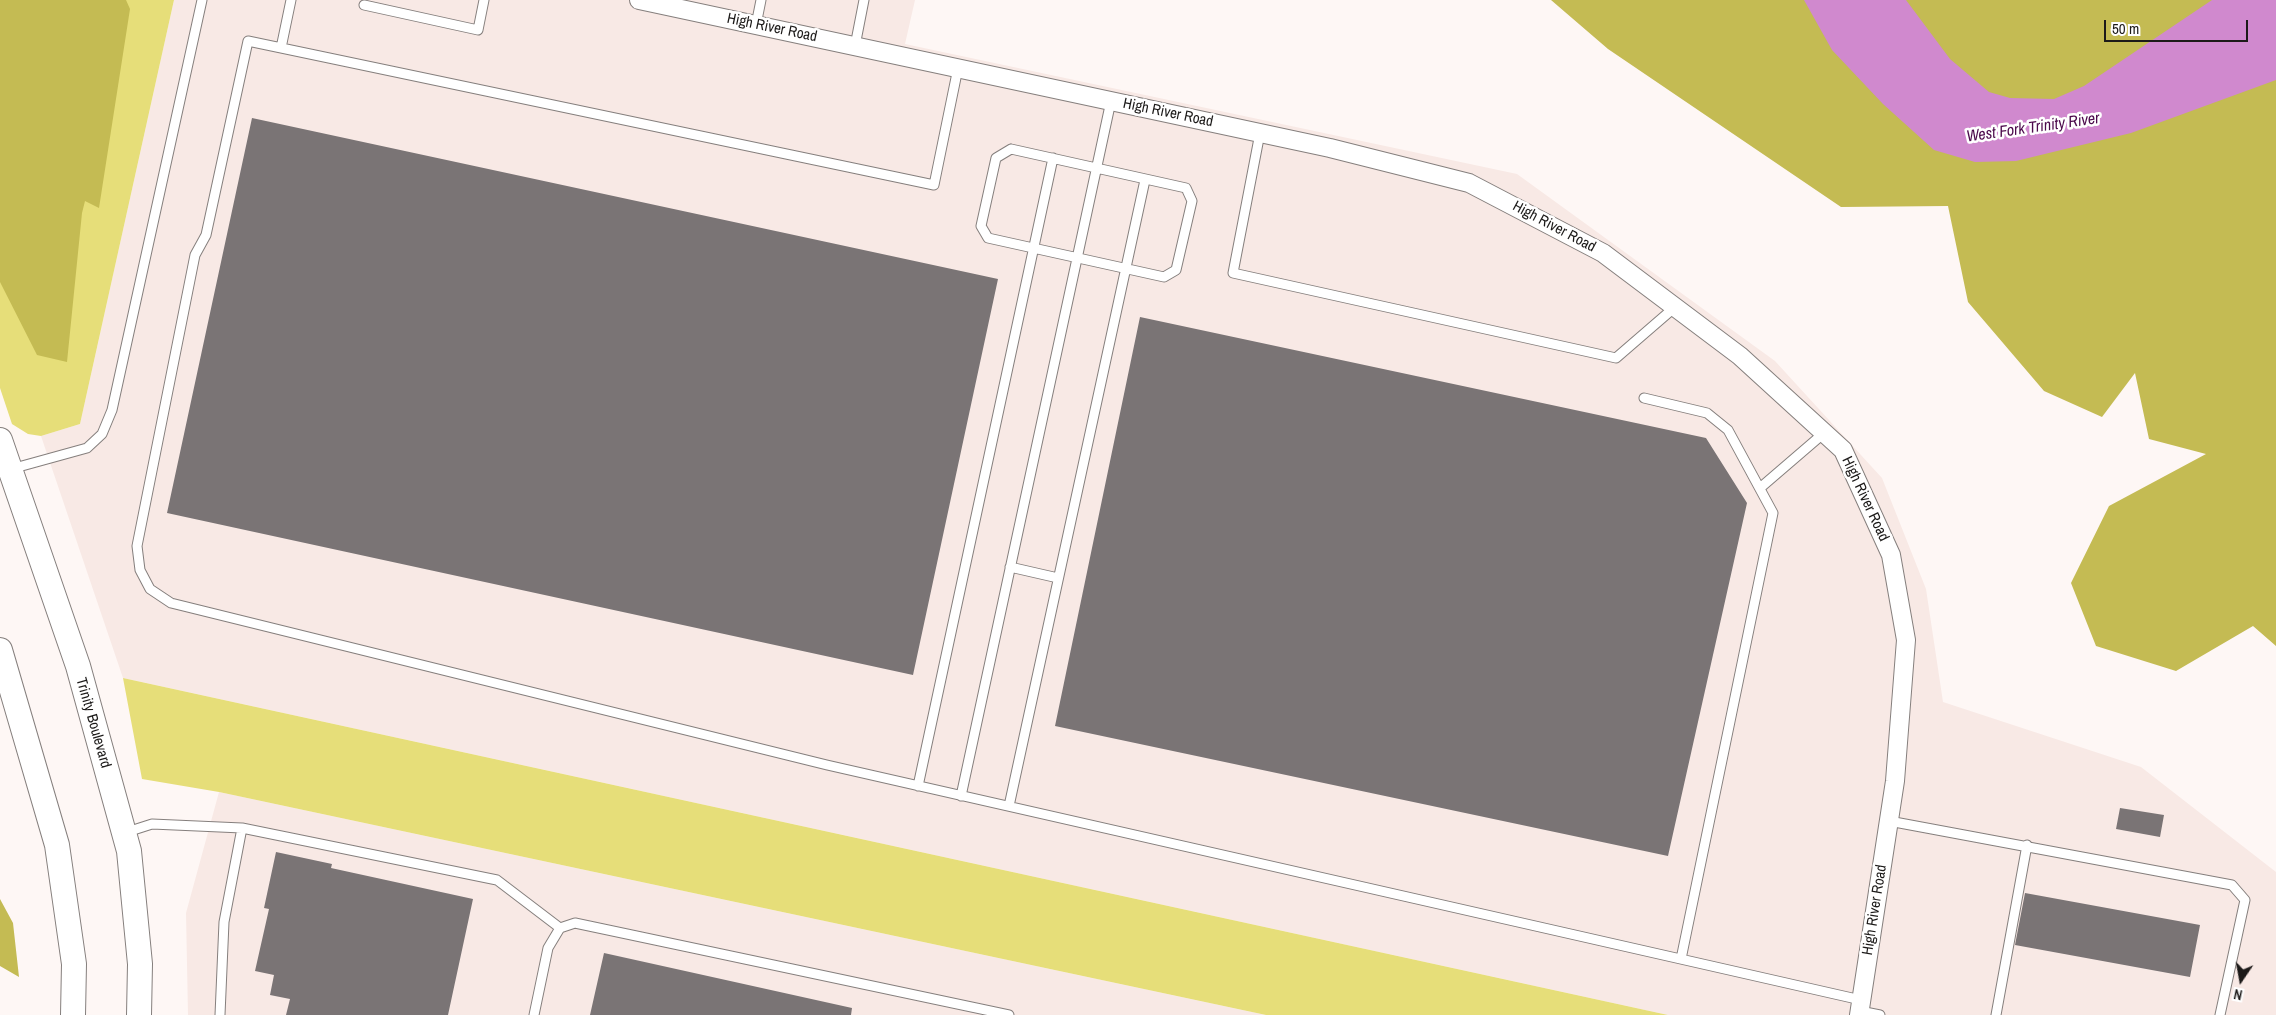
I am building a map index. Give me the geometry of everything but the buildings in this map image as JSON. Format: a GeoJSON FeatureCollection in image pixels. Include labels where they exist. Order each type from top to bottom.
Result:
{"type":"FeatureCollection","features":[{"type":"Feature","properties":{"kind":"main road","name":"Trinity Boulevard"},"geometry":{"type":"LineString","coordinates":[[0,440],[4,471],[78,666],[129,850],[140,964],[139,1015]]}},
{"type":"Feature","properties":{"kind":"main road"},"geometry":{"type":"LineString","coordinates":[[0,650],[57,845],[74,964],[73,1015]]}},
{"type":"Feature","properties":{"kind":"street","name":"High River Road"},"geometry":{"type":"LineString","coordinates":[[639,0],[1260,133],[1469,183],[1603,254],[1740,356],[1843,450],[1891,555],[1906,640],[1895,781],[1860,1009]]}},
{"type":"Feature","properties":{"kind":"lane"},"geometry":{"type":"LineString","coordinates":[[4,471],[87,448],[102,434],[112,410],[202,0]]}},
{"type":"Feature","properties":{"kind":"lane"},"geometry":{"type":"LineString","coordinates":[[281,48],[290,0]]}},
{"type":"Feature","properties":{"kind":"lane"},"geometry":{"type":"LineString","coordinates":[[364,5],[478,30],[484,0]]}},
{"type":"Feature","properties":{"kind":"lane"},"geometry":{"type":"LineString","coordinates":[[756,25],[761,0]]}},
{"type":"Feature","properties":{"kind":"lane"},"geometry":{"type":"LineString","coordinates":[[854,46],[864,0]]}},
{"type":"Feature","properties":{"kind":"lane"},"geometry":{"type":"LineString","coordinates":[[958,68],[934,185],[248,41],[206,235],[195,255],[137,546],[140,570],[150,589],[171,602],[918,786],[1681,959],[1880,1015]]}},
{"type":"Feature","properties":{"kind":"lane"},"geometry":{"type":"LineString","coordinates":[[962,796],[1110,101]]}},
{"type":"Feature","properties":{"kind":"lane"},"geometry":{"type":"LineString","coordinates":[[1260,133],[1233,273],[1616,358],[1675,307]]}},
{"type":"Feature","properties":{"kind":"lane"},"geometry":{"type":"LineString","coordinates":[[1011,149],[1053,158],[1186,188],[1192,200],[1176,270],[1164,277],[988,238],[981,226],[996,158],[1011,149]]}},
{"type":"Feature","properties":{"kind":"lane"},"geometry":{"type":"LineString","coordinates":[[918,786],[1053,158]]}},
{"type":"Feature","properties":{"kind":"lane"},"geometry":{"type":"LineString","coordinates":[[1008,806],[1145,180]]}},
{"type":"Feature","properties":{"kind":"lane"},"geometry":{"type":"LineString","coordinates":[[1644,398],[1707,414],[1728,430],[1773,514],[1681,959]]}},
{"type":"Feature","properties":{"kind":"lane"},"geometry":{"type":"LineString","coordinates":[[1760,488],[1824,434]]}},
{"type":"Feature","properties":{"kind":"lane"},"geometry":{"type":"LineString","coordinates":[[1010,567],[1058,578]]}},
{"type":"Feature","properties":{"kind":"lane"},"geometry":{"type":"LineString","coordinates":[[1889,821],[2232,885],[2245,900],[2220,1015]]}},
{"type":"Feature","properties":{"kind":"lane"},"geometry":{"type":"LineString","coordinates":[[124,833],[152,824],[242,828],[498,880],[560,928]]}},
{"type":"Feature","properties":{"kind":"lane"},"geometry":{"type":"LineString","coordinates":[[220,1015],[224,922],[242,828]]}},
{"type":"Feature","properties":{"kind":"lane"},"geometry":{"type":"LineString","coordinates":[[1996,1015],[2027,846]]}},
{"type":"Feature","properties":{"kind":"lane"},"geometry":{"type":"LineString","coordinates":[[534,1015],[548,948],[560,928],[575,923],[1009,1015]]}},
{"type":"Feature","properties":{"kind":"shaded area"},"geometry":{"type":"Polygon","coordinates":[[[0,0],[174,0],[80,424],[41,436],[28,434],[12,424],[0,388],[0,0]]]}},
{"type":"Feature","properties":{"kind":"shaded area"},"geometry":{"type":"Polygon","coordinates":[[[0,0],[126,0],[130,9],[99,208],[85,201],[82,213],[67,362],[37,355],[0,282],[0,0]]]}},
{"type":"Feature","properties":{"kind":"shaded area"},"geometry":{"type":"Polygon","coordinates":[[[174,0],[915,0],[905,44],[1517,174],[1775,361],[1882,478],[1926,589],[1943,702],[2141,767],[2276,872],[2276,1015],[1668,1015],[123,678],[41,436],[80,424],[174,0]]]}},
{"type":"Feature","properties":{"kind":"shaded area"},"geometry":{"type":"Polygon","coordinates":[[[1551,0],[2276,0],[2276,646],[2253,626],[2176,671],[2096,646],[2071,583],[2109,506],[2206,454],[2149,439],[2135,373],[2102,417],[2044,391],[1968,302],[1948,206],[1841,207],[1608,49],[1551,0]]]}},
{"type":"Feature","properties":{"kind":"shaded area"},"geometry":{"type":"Polygon","coordinates":[[[123,678],[1668,1015],[1266,1015],[219,792],[142,779],[123,678]]]}},
{"type":"Feature","properties":{"kind":"shaded area"},"geometry":{"type":"Polygon","coordinates":[[[219,792],[1266,1015],[188,1015],[186,913],[219,792]]]}},
{"type":"Feature","properties":{"kind":"shaded area"},"geometry":{"type":"Polygon","coordinates":[[[0,899],[13,923],[19,977],[0,966],[0,899]]]}},
{"type":"Feature","properties":{"kind":"water","name":"West Fork Trinity River"},"geometry":{"type":"Polygon","coordinates":[[[1804,0],[1906,0],[1950,59],[1989,92],[2010,98],[2054,99],[2084,86],[2212,0],[2276,0],[2276,80],[2131,133],[2016,161],[1975,162],[1934,150],[1883,104],[1832,50],[1804,0]]]}}]}
